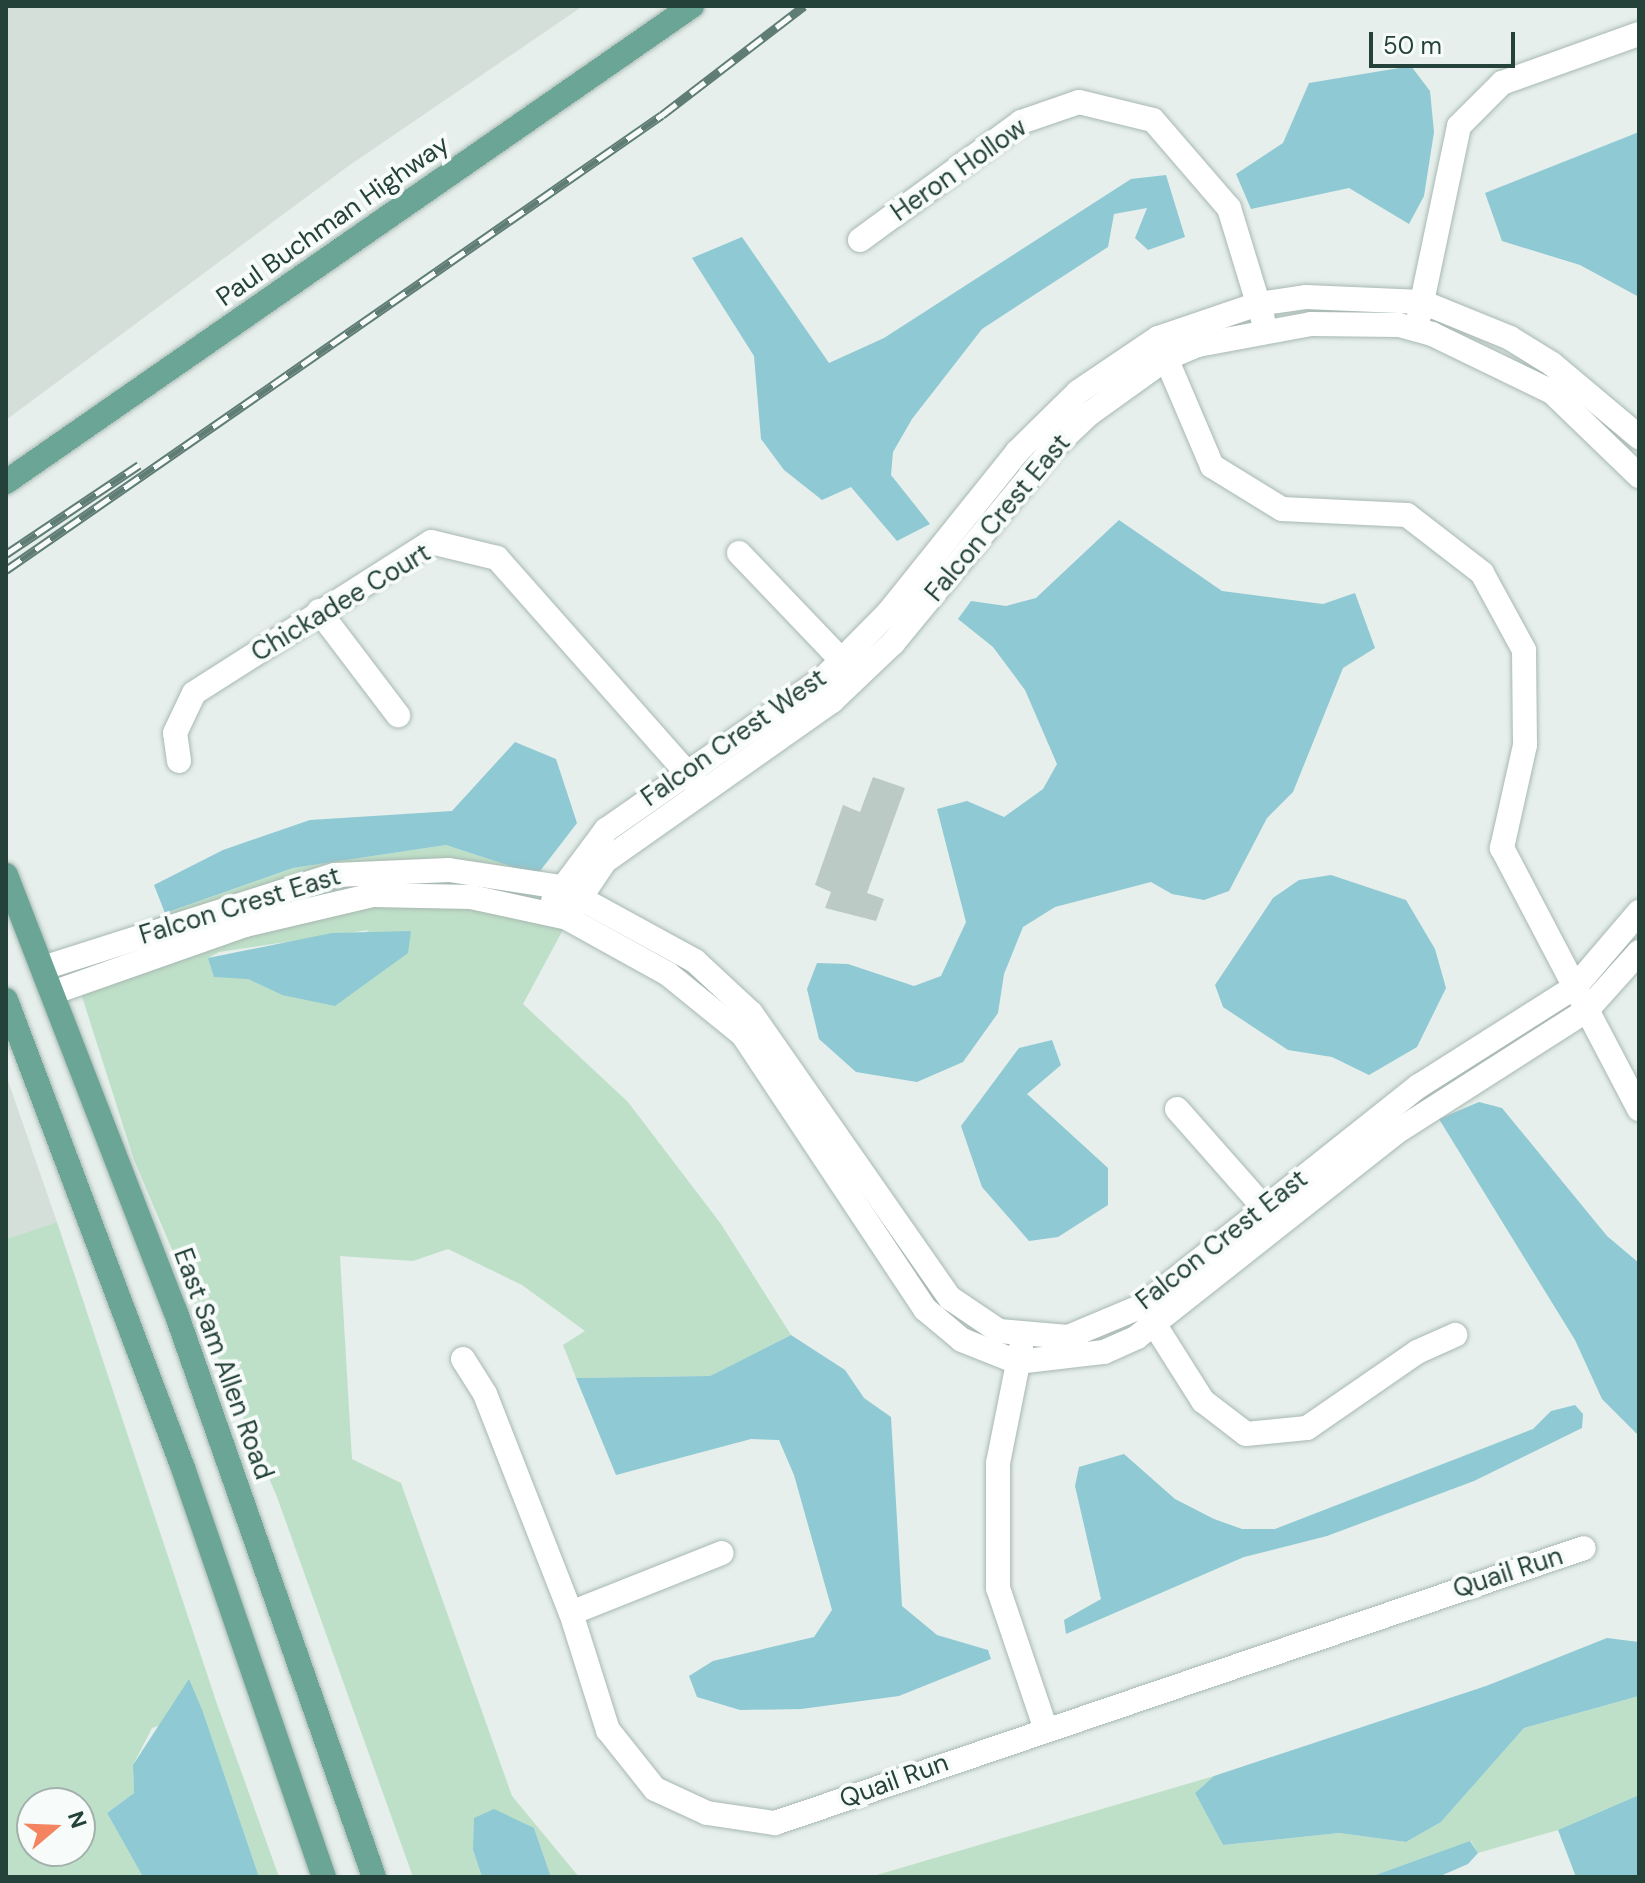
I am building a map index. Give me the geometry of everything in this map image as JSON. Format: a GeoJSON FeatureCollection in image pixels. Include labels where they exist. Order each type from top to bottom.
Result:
{"type":"FeatureCollection","features":[{"type":"Feature","properties":{"kind":"main road","name":"Paul Buchman Highway"},"geometry":{"type":"LineString","coordinates":[[6,482],[692,6]]}},
{"type":"Feature","properties":{"kind":"main road","name":"East Sam Allen Road"},"geometry":{"type":"LineString","coordinates":[[6,875],[175,1310],[374,1877]]}},
{"type":"Feature","properties":{"kind":"main road"},"geometry":{"type":"LineString","coordinates":[[6,1000],[183,1468],[324,1877]]}},
{"type":"Feature","properties":{"kind":"street"},"geometry":{"type":"LineString","coordinates":[[1415,330],[1459,126],[1502,83],[1639,34]]}},
{"type":"Feature","properties":{"kind":"street","name":"Heron Hollow"},"geometry":{"type":"LineString","coordinates":[[860,240],[1021,122],[1079,102],[1153,120],[1229,208],[1266,329]]}},
{"type":"Feature","properties":{"kind":"street","name":"Falcon Crest West"},"geometry":{"type":"LineString","coordinates":[[557,916],[606,830],[824,678],[849,668],[889,612],[1009,481],[1078,392],[1162,348],[1258,304],[1306,297],[1422,302],[1510,338],[1592,391],[1639,437]]}},
{"type":"Feature","properties":{"kind":"street"},"geometry":{"type":"LineString","coordinates":[[1639,476],[1574,412],[1513,370],[1415,330],[1349,323],[1266,329],[1162,348],[1212,466],[1282,509],[1407,515],[1482,573],[1524,650],[1525,745],[1502,848],[1639,1109]]}},
{"type":"Feature","properties":{"kind":"street"},"geometry":{"type":"LineString","coordinates":[[1574,412],[1592,391]]}},
{"type":"Feature","properties":{"kind":"street","name":"Chickadee Court"},"geometry":{"type":"LineString","coordinates":[[179,761],[175,733],[194,693],[431,542],[497,558],[702,791]]}},
{"type":"Feature","properties":{"kind":"street"},"geometry":{"type":"LineString","coordinates":[[570,892],[605,861],[702,791],[849,668],[739,553]]}},
{"type":"Feature","properties":{"kind":"street"},"geometry":{"type":"LineString","coordinates":[[319,611],[398,715]]}},
{"type":"Feature","properties":{"kind":"street","name":"Falcon Crest East"},"geometry":{"type":"LineString","coordinates":[[43,968],[298,884],[408,868],[570,892],[695,961],[751,1013],[938,1323],[1017,1362],[1104,1352],[1149,1315],[1263,1207],[1436,1075],[1575,987],[1639,912]]}},
{"type":"Feature","properties":{"kind":"street"},"geometry":{"type":"LineString","coordinates":[[298,884],[303,909]]}},
{"type":"Feature","properties":{"kind":"street","name":"Falcon Crest East"},"geometry":{"type":"LineString","coordinates":[[52,993],[303,909],[373,895],[422,894],[557,916],[668,974],[743,1035],[875,1216],[950,1298],[974,1319],[1024,1338],[1068,1337],[1149,1315],[1280,1226],[1451,1096],[1587,1010],[1639,952]]}},
{"type":"Feature","properties":{"kind":"street"},"geometry":{"type":"LineString","coordinates":[[1436,1075],[1451,1096]]}},
{"type":"Feature","properties":{"kind":"street"},"geometry":{"type":"LineString","coordinates":[[1177,1109],[1280,1226]]}},
{"type":"Feature","properties":{"kind":"street"},"geometry":{"type":"LineString","coordinates":[[1149,1315],[1203,1401],[1246,1434],[1307,1428],[1417,1352],[1455,1335]]}},
{"type":"Feature","properties":{"kind":"street"},"geometry":{"type":"LineString","coordinates":[[1024,1338],[998,1463],[998,1588],[1045,1727]]}},
{"type":"Feature","properties":{"kind":"street","name":"Quail Run"},"geometry":{"type":"LineString","coordinates":[[463,1359],[485,1394],[571,1613],[608,1730],[655,1789],[707,1813],[775,1823],[1045,1727],[1584,1548]]}},
{"type":"Feature","properties":{"kind":"street"},"geometry":{"type":"LineString","coordinates":[[571,1613],[722,1553]]}},
{"type":"Feature","properties":{"kind":"shaded area"},"geometry":{"type":"Polygon","coordinates":[[[6,6],[583,6],[347,167],[6,420],[6,6]]]}},
{"type":"Feature","properties":{"kind":"shaded area"},"geometry":{"type":"Polygon","coordinates":[[[6,1075],[57,1222],[6,1239],[6,1075]]]}},
{"type":"Feature","properties":{"kind":"green space"},"geometry":{"type":"Polygon","coordinates":[[[446,845],[537,875],[571,915],[523,1004],[628,1102],[721,1224],[791,1335],[710,1376],[576,1378],[563,1345],[585,1331],[522,1285],[448,1249],[413,1261],[340,1256],[352,1459],[401,1483],[512,1796],[579,1877],[551,1877],[534,1828],[473,1850],[482,1877],[413,1877],[277,1497],[134,1160],[72,965],[165,913],[293,868],[446,845]],[[369,930],[219,952],[208,958],[282,995],[369,930]]]}},
{"type":"Feature","properties":{"kind":"green space"},"geometry":{"type":"Polygon","coordinates":[[[57,1222],[217,1704],[279,1877],[259,1877],[203,1712],[152,1728],[133,1765],[134,1793],[107,1813],[143,1877],[6,1877],[6,1239],[57,1222]]]}},
{"type":"Feature","properties":{"kind":"green space"},"geometry":{"type":"Polygon","coordinates":[[[1639,1696],[1639,1795],[1558,1830],[1478,1853],[1471,1841],[1370,1877],[870,1877],[1214,1776],[1195,1793],[1223,1845],[1339,1833],[1406,1842],[1441,1822],[1524,1728],[1639,1696]]]}},
{"type":"Feature","properties":{"kind":"water"},"geometry":{"type":"Polygon","coordinates":[[[1411,66],[1430,91],[1434,132],[1424,196],[1409,224],[1349,188],[1251,209],[1236,174],[1283,143],[1309,83],[1411,66]]]}},
{"type":"Feature","properties":{"kind":"water"},"geometry":{"type":"Polygon","coordinates":[[[1639,132],[1639,297],[1580,265],[1502,241],[1485,193],[1639,132]]]}},
{"type":"Feature","properties":{"kind":"water"},"geometry":{"type":"Polygon","coordinates":[[[1166,175],[1185,237],[1148,250],[1135,238],[1147,208],[1114,214],[1108,247],[982,329],[912,419],[893,452],[891,475],[930,524],[897,541],[851,487],[822,500],[784,470],[761,439],[754,356],[692,258],[742,237],[829,363],[884,338],[1131,179],[1166,175]]]}},
{"type":"Feature","properties":{"kind":"water"},"geometry":{"type":"Polygon","coordinates":[[[1119,520],[1222,591],[1323,604],[1355,593],[1375,648],[1343,668],[1293,792],[1267,818],[1229,891],[1204,900],[1172,894],[1151,882],[1055,907],[1023,927],[1004,974],[998,1013],[963,1062],[917,1082],[856,1072],[819,1039],[807,989],[817,963],[848,964],[914,986],[941,976],[966,922],[937,809],[967,801],[1004,817],[1043,789],[1057,764],[1025,690],[993,647],[958,619],[971,601],[1006,606],[1036,598],[1119,520]]]}},
{"type":"Feature","properties":{"kind":"water"},"geometry":{"type":"Polygon","coordinates":[[[515,742],[556,759],[577,823],[537,875],[446,845],[293,868],[165,913],[154,885],[223,850],[310,820],[452,811],[515,742]]]}},
{"type":"Feature","properties":{"kind":"water"},"geometry":{"type":"Polygon","coordinates":[[[1331,875],[1406,900],[1435,949],[1446,988],[1417,1047],[1369,1075],[1332,1057],[1288,1050],[1223,1007],[1215,985],[1273,898],[1299,880],[1331,875]]]}},
{"type":"Feature","properties":{"kind":"water"},"geometry":{"type":"Polygon","coordinates":[[[411,931],[408,953],[335,1006],[282,995],[248,979],[214,977],[208,958],[332,933],[411,931]]]}},
{"type":"Feature","properties":{"kind":"water"},"geometry":{"type":"Polygon","coordinates":[[[1052,1040],[1061,1065],[1027,1094],[1108,1168],[1108,1205],[1058,1237],[1029,1241],[982,1187],[961,1126],[1019,1048],[1052,1040]]]}},
{"type":"Feature","properties":{"kind":"water"},"geometry":{"type":"Polygon","coordinates":[[[1479,1102],[1502,1108],[1607,1236],[1639,1263],[1639,1436],[1602,1399],[1575,1340],[1439,1119],[1479,1102]]]}},
{"type":"Feature","properties":{"kind":"water"},"geometry":{"type":"Polygon","coordinates":[[[791,1335],[845,1370],[864,1398],[891,1417],[902,1606],[937,1635],[988,1650],[991,1659],[899,1696],[801,1709],[740,1710],[697,1697],[689,1676],[713,1661],[814,1637],[832,1610],[794,1475],[779,1440],[751,1439],[616,1475],[576,1378],[710,1376],[791,1335]]]}},
{"type":"Feature","properties":{"kind":"water"},"geometry":{"type":"Polygon","coordinates":[[[1575,1405],[1583,1414],[1582,1428],[1474,1481],[1327,1536],[1244,1557],[1066,1634],[1064,1620],[1101,1599],[1075,1486],[1079,1467],[1124,1454],[1175,1499],[1214,1519],[1242,1529],[1275,1529],[1533,1429],[1551,1411],[1575,1405]]]}},
{"type":"Feature","properties":{"kind":"water"},"geometry":{"type":"Polygon","coordinates":[[[1607,1638],[1639,1642],[1639,1696],[1524,1728],[1441,1822],[1406,1842],[1339,1833],[1223,1845],[1195,1793],[1214,1776],[1486,1686],[1607,1638]]]}},
{"type":"Feature","properties":{"kind":"water"},"geometry":{"type":"Polygon","coordinates":[[[189,1679],[259,1877],[143,1877],[107,1813],[134,1793],[133,1765],[189,1679]]]}},
{"type":"Feature","properties":{"kind":"water"},"geometry":{"type":"Polygon","coordinates":[[[1639,1795],[1639,1877],[1576,1877],[1558,1830],[1639,1795]]]}},
{"type":"Feature","properties":{"kind":"water"},"geometry":{"type":"Polygon","coordinates":[[[494,1809],[534,1828],[551,1877],[482,1877],[473,1850],[474,1818],[494,1809]]]}},
{"type":"Feature","properties":{"kind":"water"},"geometry":{"type":"Polygon","coordinates":[[[1470,1841],[1478,1853],[1468,1864],[1438,1877],[1370,1877],[1470,1841]]]}},
{"type":"Feature","properties":{"kind":"building"},"geometry":{"type":"Polygon","coordinates":[[[873,777],[905,788],[867,893],[884,899],[876,921],[825,908],[831,892],[815,885],[843,805],[860,812],[873,777]]]}},
{"type":"Feature","properties":{"kind":"railway"},"geometry":{"type":"LineString","coordinates":[[6,570],[662,115],[804,6]]}},
{"type":"Feature","properties":{"kind":"railway"},"geometry":{"type":"LineString","coordinates":[[6,554],[139,465]]}}]}
